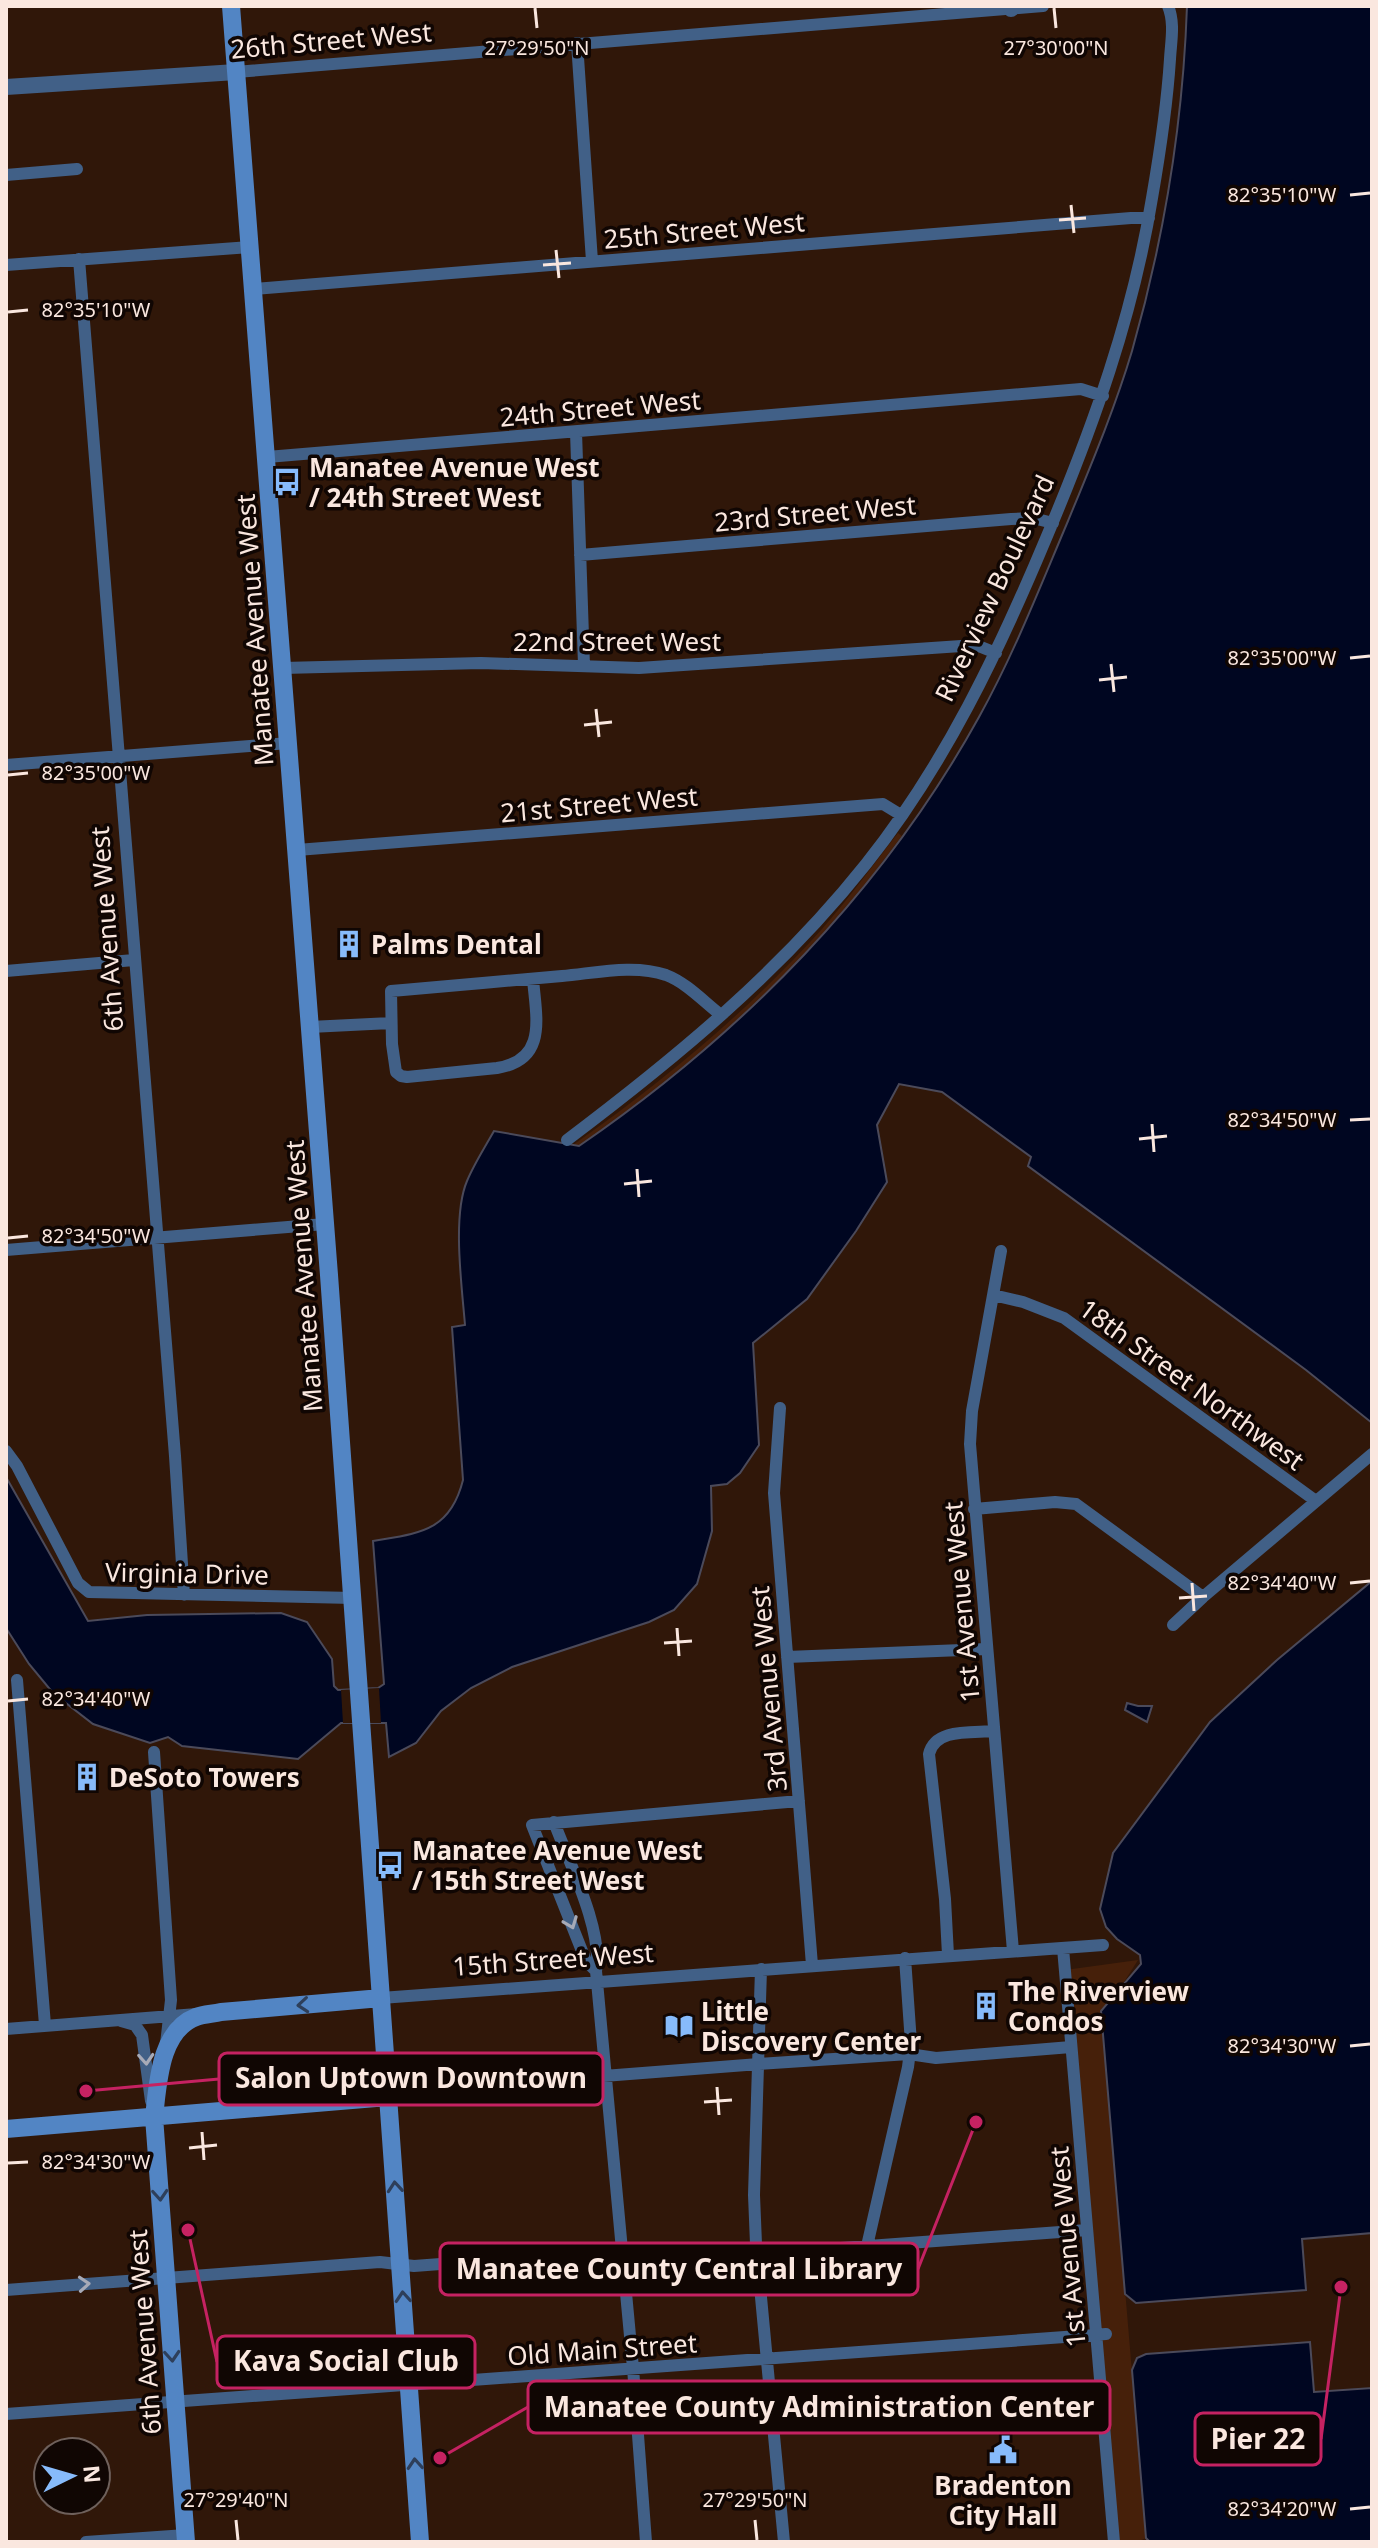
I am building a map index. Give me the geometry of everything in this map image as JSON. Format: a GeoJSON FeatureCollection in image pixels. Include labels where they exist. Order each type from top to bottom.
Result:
{"type":"FeatureCollection","features":[{"type":"Feature","properties":{"kind":"main road","name":"Manatee Avenue West"},"geometry":{"type":"LineString","coordinates":[[231,6],[353,1598],[420,2542]]}},
{"type":"Feature","properties":{"kind":"main road","name":"15th Street West"},"geometry":{"type":"LineString","coordinates":[[221,2012],[381,1998]]}},
{"type":"Feature","properties":{"kind":"main road","name":"6th Avenue West"},"geometry":{"type":"LineString","coordinates":[[186,2538],[154,2117],[165,2055],[173,2036],[185,2023],[197,2017],[221,2012]]}},
{"type":"Feature","properties":{"kind":"main road"},"geometry":{"type":"LineString","coordinates":[[6,2129],[388,2097]]}},
{"type":"Feature","properties":{"kind":"street","name":"26th Street West"},"geometry":{"type":"LineString","coordinates":[[6,87],[236,72],[899,12],[1043,6]]}},
{"type":"Feature","properties":{"kind":"street","name":"Riverview Boulevard"},"geometry":{"type":"LineString","coordinates":[[567,1140],[657,1072],[755,987],[868,862],[964,716],[996,653],[1053,523],[1103,396],[1131,298],[1149,218],[1168,82],[1172,17],[1168,6]]}},
{"type":"Feature","properties":{"kind":"street"},"geometry":{"type":"LineString","coordinates":[[577,43],[592,261]]}},
{"type":"Feature","properties":{"kind":"street"},"geometry":{"type":"LineString","coordinates":[[6,175],[77,169]]}},
{"type":"Feature","properties":{"kind":"street","name":"25th Street West"},"geometry":{"type":"LineString","coordinates":[[254,289],[1149,218]]}},
{"type":"Feature","properties":{"kind":"street"},"geometry":{"type":"LineString","coordinates":[[6,265],[250,247]]}},
{"type":"Feature","properties":{"kind":"street","name":"6th Avenue West"},"geometry":{"type":"LineString","coordinates":[[79,259],[184,1595]]}},
{"type":"Feature","properties":{"kind":"street","name":"24th Street West"},"geometry":{"type":"LineString","coordinates":[[267,457],[1081,389],[1103,396]]}},
{"type":"Feature","properties":{"kind":"street"},"geometry":{"type":"LineString","coordinates":[[576,432],[584,665]]}},
{"type":"Feature","properties":{"kind":"street","name":"23rd Street West"},"geometry":{"type":"LineString","coordinates":[[580,555],[1011,519],[1033,518],[1053,523]]}},
{"type":"Feature","properties":{"kind":"street","name":"22nd Street West"},"geometry":{"type":"LineString","coordinates":[[283,668],[481,663],[639,668],[976,645],[996,653]]}},
{"type":"Feature","properties":{"kind":"street"},"geometry":{"type":"LineString","coordinates":[[6,765],[289,743]]}},
{"type":"Feature","properties":{"kind":"street","name":"21st Street West"},"geometry":{"type":"LineString","coordinates":[[297,850],[883,804],[901,815]]}},
{"type":"Feature","properties":{"kind":"street"},"geometry":{"type":"LineString","coordinates":[[6,971],[134,960]]}},
{"type":"Feature","properties":{"kind":"street"},"geometry":{"type":"LineString","coordinates":[[533,979],[537,1034],[526,1056],[511,1066],[401,1076],[396,1072],[391,991],[629,970],[655,972],[681,982],[721,1015]]}},
{"type":"Feature","properties":{"kind":"street"},"geometry":{"type":"LineString","coordinates":[[310,1027],[391,1023]]}},
{"type":"Feature","properties":{"kind":"street"},"geometry":{"type":"LineString","coordinates":[[6,1250],[325,1224]]}},
{"type":"Feature","properties":{"kind":"street","name":"1st Avenue West"},"geometry":{"type":"LineString","coordinates":[[1001,1251],[970,1426],[974,1509],[1013,1951]]}},
{"type":"Feature","properties":{"kind":"street","name":"18th Street Northwest"},"geometry":{"type":"LineString","coordinates":[[993,1295],[1023,1302],[1064,1318],[1316,1501]]}},
{"type":"Feature","properties":{"kind":"street","name":"3rd Avenue West"},"geometry":{"type":"LineString","coordinates":[[780,1408],[774,1493],[812,1965]]}},
{"type":"Feature","properties":{"kind":"street","name":"Virginia Drive"},"geometry":{"type":"LineString","coordinates":[[6,1451],[84,1590],[94,1593],[353,1598]]}},
{"type":"Feature","properties":{"kind":"street"},"geometry":{"type":"LineString","coordinates":[[1173,1625],[1372,1454]]}},
{"type":"Feature","properties":{"kind":"street"},"geometry":{"type":"LineString","coordinates":[[974,1509],[1055,1502],[1076,1504],[1203,1597]]}},
{"type":"Feature","properties":{"kind":"street"},"geometry":{"type":"LineString","coordinates":[[787,1657],[987,1649]]}},
{"type":"Feature","properties":{"kind":"street"},"geometry":{"type":"LineString","coordinates":[[17,1680],[45,2025]]}},
{"type":"Feature","properties":{"kind":"street"},"geometry":{"type":"LineString","coordinates":[[948,1955],[929,1754],[931,1746],[942,1736],[994,1731]]}},
{"type":"Feature","properties":{"kind":"street","name":"6th Avenue West"},"geometry":{"type":"LineString","coordinates":[[154,1752],[171,2000],[165,2055]]}},
{"type":"Feature","properties":{"kind":"street"},"geometry":{"type":"LineString","coordinates":[[543,1823],[799,1801]]}},
{"type":"Feature","properties":{"kind":"street"},"geometry":{"type":"LineString","coordinates":[[543,1823],[586,1961],[597,1976]]}},
{"type":"Feature","properties":{"kind":"street"},"geometry":{"type":"LineString","coordinates":[[543,1823],[593,1928],[598,1960],[646,2542]]}},
{"type":"Feature","properties":{"kind":"street","name":"15th Street West"},"geometry":{"type":"LineString","coordinates":[[381,1998],[597,1976],[761,1969],[1103,1945]]}},
{"type":"Feature","properties":{"kind":"street","name":"1st Avenue West"},"geometry":{"type":"LineString","coordinates":[[1063,1948],[1087,2230],[1101,2334],[1114,2542]]}},
{"type":"Feature","properties":{"kind":"street"},"geometry":{"type":"LineString","coordinates":[[867,2246],[911,2043],[905,1958]]}},
{"type":"Feature","properties":{"kind":"street"},"geometry":{"type":"LineString","coordinates":[[761,1969],[754,2195],[784,2542]]}},
{"type":"Feature","properties":{"kind":"street","name":"15th Street West"},"geometry":{"type":"LineString","coordinates":[[6,2029],[221,2012]]}},
{"type":"Feature","properties":{"kind":"street","name":"6th Avenue West"},"geometry":{"type":"LineString","coordinates":[[114,2020],[135,2025],[142,2035],[154,2117]]}},
{"type":"Feature","properties":{"kind":"street"},"geometry":{"type":"LineString","coordinates":[[388,2097],[759,2064],[909,2054],[936,2058],[1071,2047]]}},
{"type":"Feature","properties":{"kind":"street"},"geometry":{"type":"LineString","coordinates":[[6,2290],[380,2262],[414,2266],[614,2251],[634,2263],[1087,2230]]}},
{"type":"Feature","properties":{"kind":"street","name":"Old Main Street"},"geometry":{"type":"LineString","coordinates":[[6,2414],[1101,2334]]}},
{"type":"Feature","properties":{"kind":"street"},"geometry":{"type":"LineString","coordinates":[[86,2542],[186,2538]]}},
{"type":"Feature","properties":{"kind":"shaded area"},"geometry":{"type":"Polygon","coordinates":[[[898,833],[902,836],[849,905],[773,988],[712,1044],[647,1097],[579,1146],[573,1145],[640,1096],[735,1017],[822,929],[898,833]]]}},
{"type":"Feature","properties":{"kind":"shaded area"},"geometry":{"type":"Polygon","coordinates":[[[1138,1960],[1102,2017],[1146,2538],[1137,2542],[1118,2542],[1065,1970],[1138,1960]]]}},
{"type":"Feature","properties":{"kind":"water"},"geometry":{"type":"Polygon","coordinates":[[[1187,6],[1372,6],[1372,1423],[1306,1370],[1028,1166],[1031,1157],[942,1092],[899,1084],[877,1125],[887,1182],[807,1299],[753,1343],[759,1445],[740,1473],[727,1484],[711,1486],[712,1531],[697,1584],[674,1610],[649,1622],[512,1667],[471,1688],[441,1711],[416,1743],[389,1757],[386,1723],[341,1723],[298,1759],[182,1746],[168,1737],[150,1743],[93,1724],[53,1693],[29,1664],[6,1628],[6,1477],[88,1621],[147,1615],[281,1613],[307,1622],[332,1659],[334,1686],[338,1690],[378,1688],[384,1684],[373,1541],[418,1532],[441,1520],[450,1510],[463,1480],[452,1327],[465,1325],[459,1232],[462,1196],[470,1175],[494,1131],[579,1146],[697,1056],[804,955],[853,900],[899,842],[941,781],[979,717],[1015,645],[1085,479],[1125,372],[1154,266],[1170,180],[1181,93],[1187,6]]]}},
{"type":"Feature","properties":{"kind":"water"},"geometry":{"type":"Polygon","coordinates":[[[1372,1581],[1372,2233],[1302,2239],[1306,2290],[1136,2303],[1125,2294],[1101,2011],[1141,1964],[1140,1955],[1106,1927],[1100,1909],[1113,1853],[1210,1722],[1277,1660],[1372,1581]]]}},
{"type":"Feature","properties":{"kind":"water"},"geometry":{"type":"Polygon","coordinates":[[[1127,1703],[1152,1706],[1147,1722],[1125,1710],[1127,1703]]]}},
{"type":"Feature","properties":{"kind":"water"},"geometry":{"type":"Polygon","coordinates":[[[1310,2342],[1314,2392],[1372,2388],[1372,2542],[1150,2542],[1146,2538],[1132,2370],[1137,2358],[1146,2354],[1310,2342]]]}},
{"type":"Feature","properties":{"kind":"pier"},"geometry":{"type":"Polygon","coordinates":[[[379,1688],[381,1723],[343,1723],[341,1690],[379,1688]]]}},
{"type":"Feature","properties":{"kind":"place","name":"Manatee Avenue West / 24th Street West"},"geometry":{"type":"Point","coordinates":[287,482]}},
{"type":"Feature","properties":{"kind":"place","name":"Palms Dental"},"geometry":{"type":"Point","coordinates":[349,944]}},
{"type":"Feature","properties":{"kind":"place","name":"DeSoto Towers"},"geometry":{"type":"Point","coordinates":[87,1777]}},
{"type":"Feature","properties":{"kind":"place","name":"Manatee Avenue West / 15th Street West"},"geometry":{"type":"Point","coordinates":[390,1865]}},
{"type":"Feature","properties":{"kind":"place","name":"The Riverview Condos"},"geometry":{"type":"Point","coordinates":[986,2006]}},
{"type":"Feature","properties":{"kind":"place","name":"Little Discovery Center"},"geometry":{"type":"Point","coordinates":[679,2026]}},
{"type":"Feature","properties":{"kind":"place","name":"Salon Uptown Downtown"},"geometry":{"type":"Point","coordinates":[86,2091]}},
{"type":"Feature","properties":{"kind":"place","name":"Manatee County Central Library"},"geometry":{"type":"Point","coordinates":[976,2122]}},
{"type":"Feature","properties":{"kind":"place","name":"Kava Social Club"},"geometry":{"type":"Point","coordinates":[188,2230]}},
{"type":"Feature","properties":{"kind":"place","name":"Pier 22"},"geometry":{"type":"Point","coordinates":[1341,2287]}},
{"type":"Feature","properties":{"kind":"place","name":"Bradenton City Hall"},"geometry":{"type":"Point","coordinates":[1003,2450]}},
{"type":"Feature","properties":{"kind":"place","name":"Manatee County Administration Center"},"geometry":{"type":"Point","coordinates":[440,2458]}}]}
